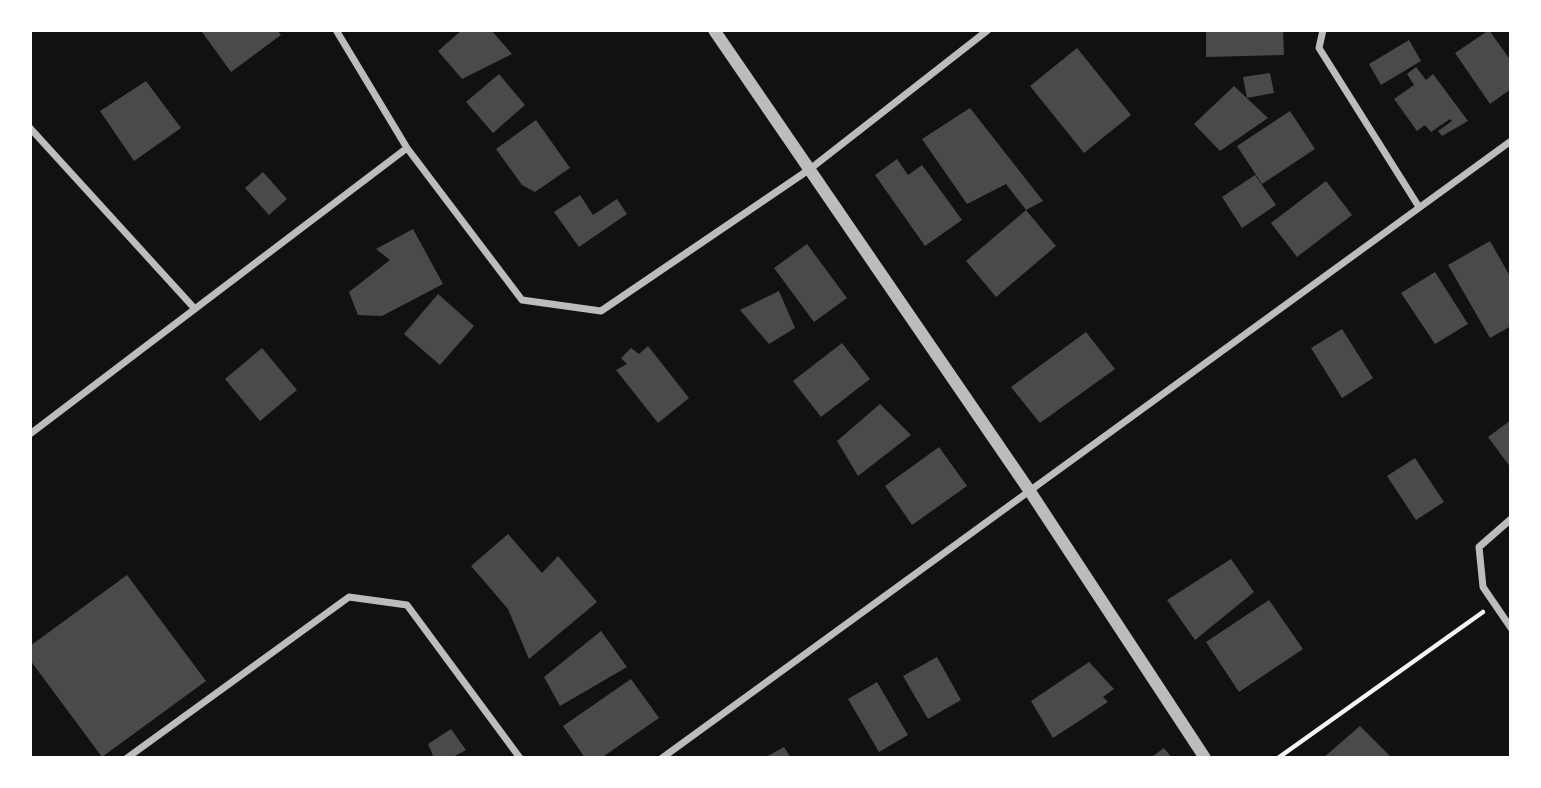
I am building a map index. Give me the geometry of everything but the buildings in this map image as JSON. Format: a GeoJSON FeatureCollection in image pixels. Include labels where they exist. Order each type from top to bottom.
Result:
{"type":"FeatureCollection","features":[{"type":"Feature","properties":{"kind":"street"},"geometry":{"type":"LineString","coordinates":[[336,30],[407,148],[522,300],[601,311],[810,169],[988,30]]}},
{"type":"Feature","properties":{"kind":"street"},"geometry":{"type":"LineString","coordinates":[[714,30],[1029,490],[1205,758]]}},
{"type":"Feature","properties":{"kind":"street"},"geometry":{"type":"LineString","coordinates":[[1322,30],[1319,48],[1419,207]]}},
{"type":"Feature","properties":{"kind":"street"},"geometry":{"type":"LineString","coordinates":[[30,128],[195,309]]}},
{"type":"Feature","properties":{"kind":"street"},"geometry":{"type":"LineString","coordinates":[[662,758],[1511,141]]}},
{"type":"Feature","properties":{"kind":"street"},"geometry":{"type":"LineString","coordinates":[[30,434],[407,148]]}},
{"type":"Feature","properties":{"kind":"street"},"geometry":{"type":"LineString","coordinates":[[1511,519],[1479,547],[1483,587],[1511,628]]}},
{"type":"Feature","properties":{"kind":"street"},"geometry":{"type":"LineString","coordinates":[[127,758],[349,597],[407,606],[520,758]]}},
{"type":"Feature","properties":{"kind":"path"},"geometry":{"type":"LineString","coordinates":[[1279,758],[1494,604]]}}]}
